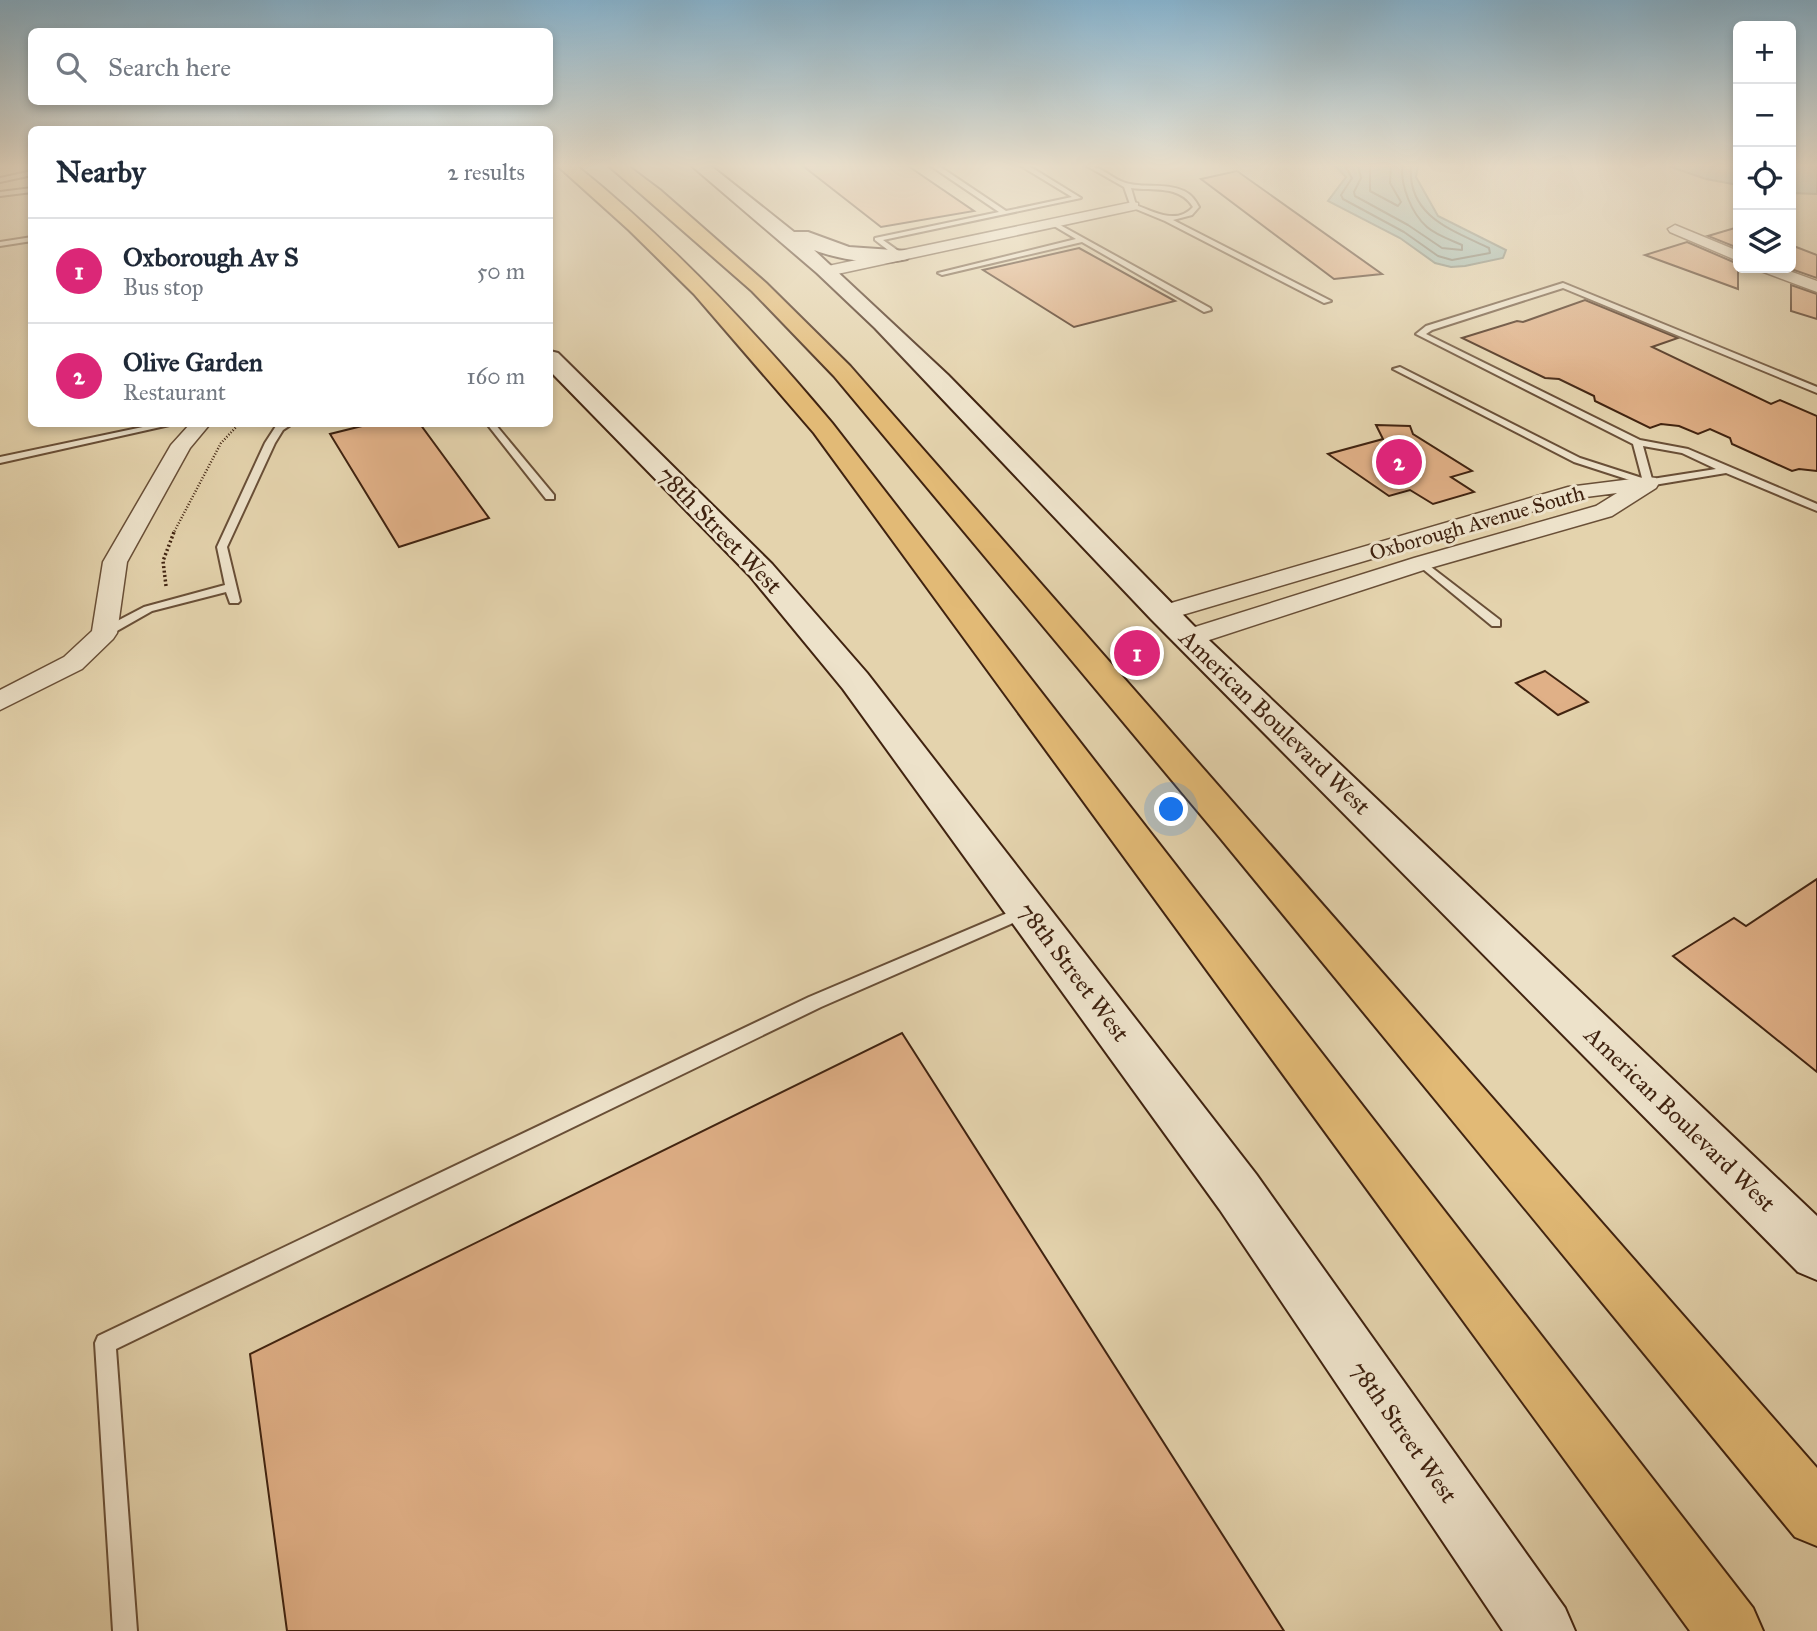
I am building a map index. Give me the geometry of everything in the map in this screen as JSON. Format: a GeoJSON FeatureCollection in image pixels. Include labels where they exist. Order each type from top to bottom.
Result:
{"type":"FeatureCollection","features":[{"type":"Feature","properties":{"kind":"highway"},"geometry":{"type":"LineString","coordinates":[[654,242],[739,328],[823,428],[1730,1631]]}},
{"type":"Feature","properties":{"kind":"highway"},"geometry":{"type":"LineString","coordinates":[[708,242],[759,287],[842,371],[1244,839],[1817,1515]]}},
{"type":"Feature","properties":{"kind":"street","name":"American Boulevard West"},"geometry":{"type":"LineString","coordinates":[[794,242],[944,383],[1042,489],[1188,638],[1817,1253]]}},
{"type":"Feature","properties":{"kind":"street"},"geometry":{"type":"LineString","coordinates":[[812,242],[820,247],[852,255],[900,255]]}},
{"type":"Feature","properties":{"kind":"street"},"geometry":{"type":"LineString","coordinates":[[828,271],[959,242]]}},
{"type":"Feature","properties":{"kind":"street"},"geometry":{"type":"LineString","coordinates":[[1706,242],[1733,254]]}},
{"type":"Feature","properties":{"kind":"street"},"geometry":{"type":"LineString","coordinates":[[1780,273],[1817,287]]}},
{"type":"Feature","properties":{"kind":"street","name":"78th Street West"},"geometry":{"type":"LineString","coordinates":[[553,361],[761,570],[811,626],[1028,910],[1238,1192],[1542,1631]]}},
{"type":"Feature","properties":{"kind":"street"},"geometry":{"type":"LineString","coordinates":[[0,701],[73,663],[104,633],[115,562],[181,445],[197,427]]}},
{"type":"Feature","properties":{"kind":"street","name":"Oxborough Avenue South"},"geometry":{"type":"LineString","coordinates":[[1163,613],[1576,492],[1648,483]]}},
{"type":"Feature","properties":{"kind":"street","name":"Oxborough Avenue South"},"geometry":{"type":"LineString","coordinates":[[1188,638],[1422,563],[1604,511],[1648,483]]}},
{"type":"Feature","properties":{"kind":"lane"},"geometry":{"type":"LineString","coordinates":[[881,242],[900,255]]}},
{"type":"Feature","properties":{"kind":"lane"},"geometry":{"type":"LineString","coordinates":[[942,273],[1073,242]]}},
{"type":"Feature","properties":{"kind":"lane"},"geometry":{"type":"LineString","coordinates":[[1086,242],[1207,310]]}},
{"type":"Feature","properties":{"kind":"lane"},"geometry":{"type":"LineString","coordinates":[[1211,242],[1327,301]]}},
{"type":"Feature","properties":{"kind":"lane"},"geometry":{"type":"LineString","coordinates":[[1817,390],[1563,285],[1429,328],[1420,334],[1637,442],[1685,451],[1817,509]]}},
{"type":"Feature","properties":{"kind":"lane"},"geometry":{"type":"LineString","coordinates":[[1397,369],[1577,460],[1648,483],[1727,470]]}},
{"type":"Feature","properties":{"kind":"lane"},"geometry":{"type":"LineString","coordinates":[[0,460],[154,427]]}},
{"type":"Feature","properties":{"kind":"lane"},"geometry":{"type":"LineString","coordinates":[[234,601],[222,547],[270,443],[281,427]]}},
{"type":"Feature","properties":{"kind":"lane"},"geometry":{"type":"LineString","coordinates":[[493,427],[550,497]]}},
{"type":"Feature","properties":{"kind":"lane"},"geometry":{"type":"LineString","coordinates":[[1637,442],[1648,483]]}},
{"type":"Feature","properties":{"kind":"lane"},"geometry":{"type":"LineString","coordinates":[[1422,563],[1496,623]]}},
{"type":"Feature","properties":{"kind":"lane"},"geometry":{"type":"LineString","coordinates":[[104,633],[148,609],[231,586]]}},
{"type":"Feature","properties":{"kind":"lane"},"geometry":{"type":"LineString","coordinates":[[125,1631],[105,1343],[816,1002],[1028,910]]}},
{"type":"Feature","properties":{"kind":"path"},"geometry":{"type":"LineString","coordinates":[[166,590],[163,561],[166,548],[220,443],[236,427]]}},
{"type":"Feature","properties":{"kind":"water"},"geometry":{"type":"Polygon","coordinates":[[[1406,242],[1490,242],[1506,250],[1503,258],[1465,266],[1451,267],[1435,263],[1406,242]]]}},
{"type":"Feature","properties":{"kind":"building"},"geometry":{"type":"Polygon","coordinates":[[[1285,242],[1337,242],[1382,274],[1334,279],[1285,242]]]}},
{"type":"Feature","properties":{"kind":"building"},"geometry":{"type":"Polygon","coordinates":[[[1687,242],[1733,262],[1733,273],[1738,273],[1738,289],[1645,255],[1687,242]]]}},
{"type":"Feature","properties":{"kind":"building"},"geometry":{"type":"Polygon","coordinates":[[[1796,247],[1817,255],[1817,278],[1796,271],[1796,247]]]}},
{"type":"Feature","properties":{"kind":"building"},"geometry":{"type":"Polygon","coordinates":[[[1079,248],[1175,301],[1074,327],[983,270],[1079,248]]]}},
{"type":"Feature","properties":{"kind":"building"},"geometry":{"type":"Polygon","coordinates":[[[1791,285],[1817,294],[1817,319],[1791,311],[1791,285]]]}},
{"type":"Feature","properties":{"kind":"building"},"geometry":{"type":"Polygon","coordinates":[[[1585,300],[1678,338],[1652,347],[1771,404],[1780,400],[1817,416],[1817,471],[1792,471],[1732,444],[1730,438],[1710,429],[1698,434],[1679,426],[1661,424],[1650,428],[1595,401],[1594,396],[1559,379],[1545,378],[1462,338],[1517,321],[1523,322],[1585,300]]]}},
{"type":"Feature","properties":{"kind":"building"},"geometry":{"type":"Polygon","coordinates":[[[1376,425],[1410,426],[1413,434],[1472,471],[1451,477],[1474,492],[1433,504],[1410,490],[1389,496],[1328,454],[1383,439],[1376,425]]]}},
{"type":"Feature","properties":{"kind":"building"},"geometry":{"type":"Polygon","coordinates":[[[358,427],[422,427],[489,518],[399,547],[330,434],[358,427]]]}},
{"type":"Feature","properties":{"kind":"building"},"geometry":{"type":"Polygon","coordinates":[[[1545,671],[1588,702],[1558,715],[1516,683],[1545,671]]]}},
{"type":"Feature","properties":{"kind":"building"},"geometry":{"type":"Polygon","coordinates":[[[1817,879],[1817,1072],[1673,956],[1734,918],[1746,926],[1817,879]]]}},
{"type":"Feature","properties":{"kind":"building"},"geometry":{"type":"Polygon","coordinates":[[[902,1033],[1284,1631],[287,1631],[250,1354],[902,1033]]]}},
{"type":"Feature","properties":{"kind":"place","name":"Olive Garden"},"geometry":{"type":"Point","coordinates":[1399,462]}},
{"type":"Feature","properties":{"kind":"place","name":"Oxborough Av S"},"geometry":{"type":"Point","coordinates":[1137,653]}}]}
